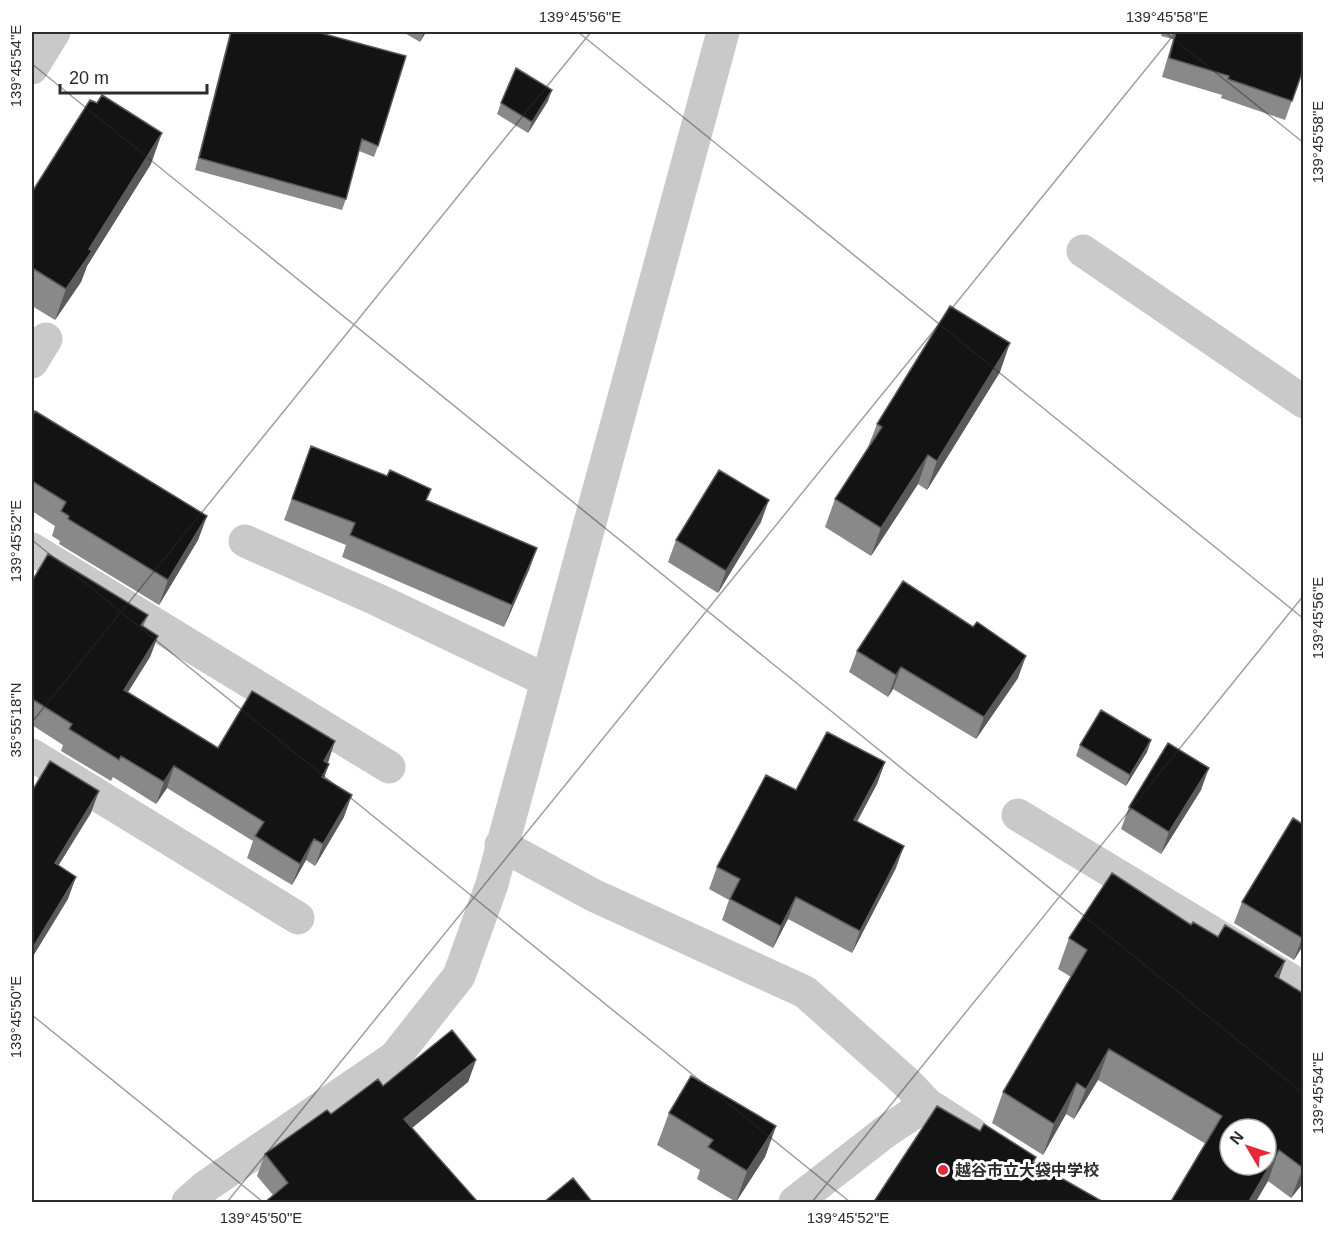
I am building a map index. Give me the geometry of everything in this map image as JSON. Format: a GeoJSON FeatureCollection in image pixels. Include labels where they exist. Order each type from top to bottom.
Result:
{"type":"FeatureCollection","features":[{"type":"Feature","properties":{"kind":"street"},"geometry":{"type":"LineString","coordinates":[[32,68],[54,32]]}},
{"type":"Feature","properties":{"kind":"street"},"geometry":{"type":"LineString","coordinates":[[188,1203],[205,1187],[395,1057],[459,976],[492,884],[723,32]]}},
{"type":"Feature","properties":{"kind":"street"},"geometry":{"type":"LineString","coordinates":[[1083,251],[1304,402]]}},
{"type":"Feature","properties":{"kind":"street"},"geometry":{"type":"LineString","coordinates":[[245,541],[378,600],[546,680]]}},
{"type":"Feature","properties":{"kind":"street"},"geometry":{"type":"LineString","coordinates":[[32,549],[389,767]]}},
{"type":"Feature","properties":{"kind":"street"},"geometry":{"type":"LineString","coordinates":[[32,755],[298,918]]}},
{"type":"Feature","properties":{"kind":"street"},"geometry":{"type":"LineString","coordinates":[[1018,814],[1304,988]]}},
{"type":"Feature","properties":{"kind":"street"},"geometry":{"type":"LineString","coordinates":[[501,845],[593,896],[805,992],[906,1082],[927,1104],[995,1147]]}},
{"type":"Feature","properties":{"kind":"street"},"geometry":{"type":"LineString","coordinates":[[795,1203],[885,1132],[927,1104]]}},
{"type":"Feature","properties":{"kind":"building"},"geometry":{"type":"Polygon","coordinates":[[[231,32],[317,32],[406,56],[378,146],[362,139],[346,199],[199,158],[231,32]]]}},
{"type":"Feature","properties":{"kind":"building"},"geometry":{"type":"Polygon","coordinates":[[[1176,32],[1304,32],[1304,67],[1292,101],[1228,79],[1229,76],[1169,58],[1176,32]]]}},
{"type":"Feature","properties":{"kind":"building"},"geometry":{"type":"Polygon","coordinates":[[[516,68],[552,90],[532,122],[501,103],[516,68]]]}},
{"type":"Feature","properties":{"kind":"building"},"geometry":{"type":"Polygon","coordinates":[[[102,95],[162,133],[89,249],[92,251],[66,289],[32,268],[32,192],[90,100],[97,103],[102,95]]]}},
{"type":"Feature","properties":{"kind":"building"},"geometry":{"type":"Polygon","coordinates":[[[950,306],[1010,343],[937,461],[928,455],[881,528],[835,499],[882,427],[877,424],[950,306]]]}},
{"type":"Feature","properties":{"kind":"building"},"geometry":{"type":"Polygon","coordinates":[[[35,411],[207,516],[168,580],[68,519],[69,516],[61,511],[66,502],[32,481],[32,417],[35,411]]]}},
{"type":"Feature","properties":{"kind":"building"},"geometry":{"type":"Polygon","coordinates":[[[311,446],[387,476],[390,470],[431,489],[426,500],[537,548],[512,605],[350,535],[355,523],[292,499],[311,446]]]}},
{"type":"Feature","properties":{"kind":"building"},"geometry":{"type":"Polygon","coordinates":[[[719,470],[769,500],[726,571],[676,540],[719,470]]]}},
{"type":"Feature","properties":{"kind":"building"},"geometry":{"type":"Polygon","coordinates":[[[48,554],[148,615],[141,625],[158,636],[124,690],[218,748],[252,691],[335,741],[324,761],[329,764],[322,777],[352,795],[323,844],[314,839],[300,864],[255,836],[264,822],[174,766],[164,782],[121,756],[119,760],[69,729],[72,724],[32,699],[32,581],[48,554]]]}},
{"type":"Feature","properties":{"kind":"building"},"geometry":{"type":"Polygon","coordinates":[[[903,581],[973,627],[977,622],[1026,656],[984,717],[901,667],[896,675],[857,651],[903,581]]]}},
{"type":"Feature","properties":{"kind":"building"},"geometry":{"type":"Polygon","coordinates":[[[1101,710],[1151,740],[1130,775],[1080,745],[1101,710]]]}},
{"type":"Feature","properties":{"kind":"building"},"geometry":{"type":"Polygon","coordinates":[[[827,732],[885,762],[854,820],[904,846],[860,931],[796,897],[781,926],[730,899],[740,879],[717,867],[766,775],[796,790],[827,732]]]}},
{"type":"Feature","properties":{"kind":"building"},"geometry":{"type":"Polygon","coordinates":[[[1168,743],[1209,768],[1169,832],[1129,807],[1168,743]]]}},
{"type":"Feature","properties":{"kind":"building"},"geometry":{"type":"Polygon","coordinates":[[[50,761],[99,791],[55,863],[76,877],[32,949],[32,791],[50,761]]]}},
{"type":"Feature","properties":{"kind":"building"},"geometry":{"type":"Polygon","coordinates":[[[1293,818],[1304,825],[1304,935],[1302,938],[1242,902],[1293,818]]]}},
{"type":"Feature","properties":{"kind":"building"},"geometry":{"type":"Polygon","coordinates":[[[1112,873],[1191,925],[1193,922],[1218,937],[1225,925],[1285,961],[1275,976],[1304,994],[1303,1168],[1279,1150],[1278,1152],[1278,1117],[1221,1117],[1109,1049],[1086,1089],[1077,1083],[1054,1124],[1003,1092],[1087,950],[1069,938],[1112,873]]]}},
{"type":"Feature","properties":{"kind":"building"},"geometry":{"type":"Polygon","coordinates":[[[452,1030],[476,1060],[404,1119],[477,1201],[476,1203],[264,1203],[288,1183],[265,1154],[327,1110],[331,1114],[378,1079],[383,1086],[452,1030]]]}},
{"type":"Feature","properties":{"kind":"building"},"geometry":{"type":"Polygon","coordinates":[[[691,1076],[776,1126],[747,1171],[708,1147],[713,1140],[669,1113],[691,1076]]]}},
{"type":"Feature","properties":{"kind":"building"},"geometry":{"type":"Polygon","coordinates":[[[937,1106],[980,1131],[984,1124],[1036,1157],[1033,1162],[1105,1203],[873,1203],[937,1106]]]}},
{"type":"Feature","properties":{"kind":"building"},"geometry":{"type":"Polygon","coordinates":[[[1218,1123],[1218,1177],[1263,1177],[1248,1203],[1170,1203],[1218,1123]]]}},
{"type":"Feature","properties":{"kind":"building"},"geometry":{"type":"Polygon","coordinates":[[[573,1178],[593,1203],[543,1203],[573,1178]]]}},
{"type":"Feature","properties":{"kind":"place","name":"越谷市立大袋中学校"},"geometry":{"type":"Point","coordinates":[943,1170]}}]}
